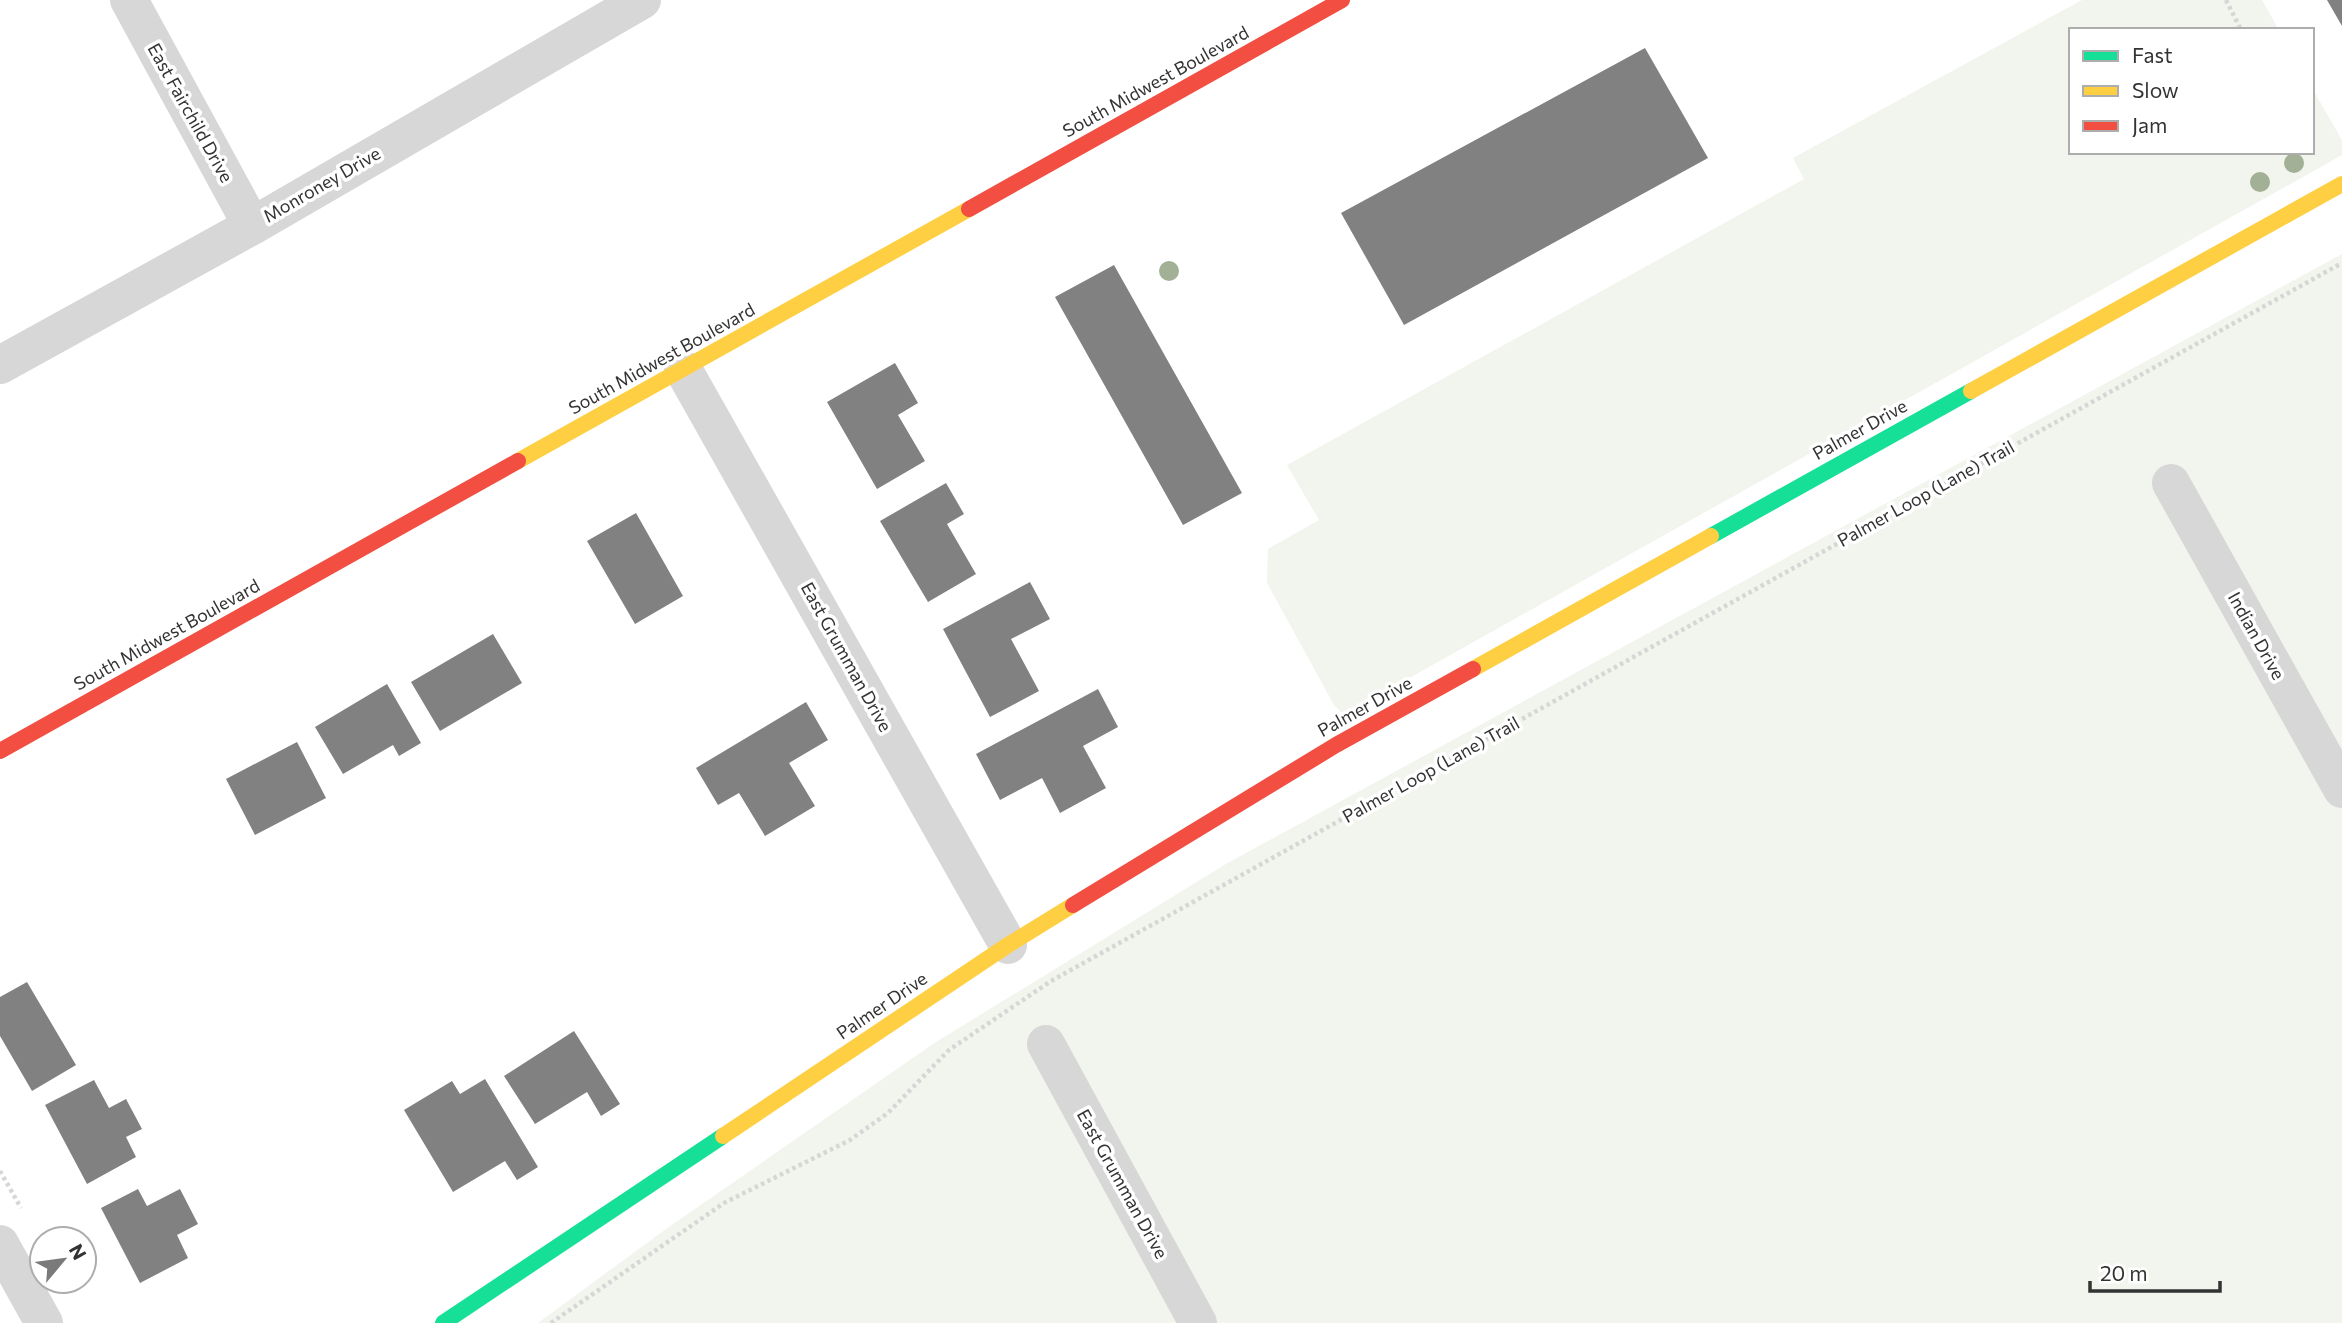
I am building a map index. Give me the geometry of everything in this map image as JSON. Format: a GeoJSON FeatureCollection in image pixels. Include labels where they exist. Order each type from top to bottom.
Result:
{"type":"FeatureCollection","features":[{"type":"Feature","properties":{"kind":"street","name":"East Fairchild Drive"},"geometry":{"type":"LineString","coordinates":[[129,0],[252,226]]}},
{"type":"Feature","properties":{"kind":"street","name":"Monroney Drive"},"geometry":{"type":"LineString","coordinates":[[0,365],[252,226],[642,0]]}},
{"type":"Feature","properties":{"kind":"street","name":"South Midwest Boulevard"},"geometry":{"type":"LineString","coordinates":[[0,751],[1342,0]]}},
{"type":"Feature","properties":{"kind":"street","name":"Palmer Drive"},"geometry":{"type":"LineString","coordinates":[[443,1323],[1008,945],[1336,745],[2342,184]]}},
{"type":"Feature","properties":{"kind":"street","name":"East Grumman Drive"},"geometry":{"type":"LineString","coordinates":[[683,369],[1008,945]]}},
{"type":"Feature","properties":{"kind":"street","name":"Indian Drive"},"geometry":{"type":"LineString","coordinates":[[2171,483],[2342,789]]}},
{"type":"Feature","properties":{"kind":"street","name":"East Grumman Drive"},"geometry":{"type":"LineString","coordinates":[[1046,1044],[1198,1323]]}},
{"type":"Feature","properties":{"kind":"street"},"geometry":{"type":"LineString","coordinates":[[0,1244],[44,1323]]}},
{"type":"Feature","properties":{"kind":"path"},"geometry":{"type":"LineString","coordinates":[[2225,0],[2240,28]]}},
{"type":"Feature","properties":{"kind":"path","name":"Palmer Loop (Lane) Trail"},"geometry":{"type":"LineString","coordinates":[[551,1323],[724,1203],[850,1140],[888,1113],[949,1050],[1051,981],[2342,263]]}},
{"type":"Feature","properties":{"kind":"shaded area"},"geometry":{"type":"Polygon","coordinates":[[[2082,0],[2262,0],[2278,28],[2069,28],[2069,154],[2314,154],[2314,91],[2342,140],[2342,155],[1354,709],[1341,712],[1334,705],[1267,583],[1268,549],[1319,520],[1287,465],[1804,179],[1793,158],[2082,0]]]}},
{"type":"Feature","properties":{"kind":"shaded area"},"geometry":{"type":"Polygon","coordinates":[[[2342,254],[2342,1323],[538,1323],[666,1229],[936,1042],[1226,864],[2342,254]]]}},
{"type":"Feature","properties":{"kind":"building"},"geometry":{"type":"Polygon","coordinates":[[[2327,0],[2342,0],[2342,26],[2327,0]]]}},
{"type":"Feature","properties":{"kind":"building"},"geometry":{"type":"Polygon","coordinates":[[[1645,48],[1708,158],[1404,325],[1341,213],[1645,48]]]}},
{"type":"Feature","properties":{"kind":"building"},"geometry":{"type":"Polygon","coordinates":[[[1114,265],[1242,493],[1183,525],[1055,297],[1114,265]]]}},
{"type":"Feature","properties":{"kind":"building"},"geometry":{"type":"Polygon","coordinates":[[[895,363],[918,403],[898,415],[925,461],[877,489],[827,402],[895,363]]]}},
{"type":"Feature","properties":{"kind":"building"},"geometry":{"type":"Polygon","coordinates":[[[946,483],[964,514],[947,524],[976,574],[928,602],[880,521],[946,483]]]}},
{"type":"Feature","properties":{"kind":"building"},"geometry":{"type":"Polygon","coordinates":[[[636,513],[683,596],[635,624],[587,541],[636,513]]]}},
{"type":"Feature","properties":{"kind":"building"},"geometry":{"type":"Polygon","coordinates":[[[1030,582],[1050,619],[1011,639],[1039,691],[990,717],[943,629],[1030,582]]]}},
{"type":"Feature","properties":{"kind":"building"},"geometry":{"type":"Polygon","coordinates":[[[493,634],[522,683],[440,731],[411,682],[493,634]]]}},
{"type":"Feature","properties":{"kind":"building"},"geometry":{"type":"Polygon","coordinates":[[[387,684],[421,743],[399,756],[393,745],[343,774],[315,727],[387,684]]]}},
{"type":"Feature","properties":{"kind":"building"},"geometry":{"type":"Polygon","coordinates":[[[1098,689],[1118,727],[1083,746],[1106,788],[1060,813],[1042,778],[1000,800],[976,754],[1098,689]]]}},
{"type":"Feature","properties":{"kind":"building"},"geometry":{"type":"Polygon","coordinates":[[[806,702],[828,740],[789,763],[815,806],[765,836],[739,793],[718,805],[696,768],[806,702]]]}},
{"type":"Feature","properties":{"kind":"building"},"geometry":{"type":"Polygon","coordinates":[[[297,742],[326,798],[255,835],[226,779],[297,742]]]}},
{"type":"Feature","properties":{"kind":"building"},"geometry":{"type":"Polygon","coordinates":[[[27,982],[76,1065],[32,1091],[0,1036],[0,997],[27,982]]]}},
{"type":"Feature","properties":{"kind":"building"},"geometry":{"type":"Polygon","coordinates":[[[574,1031],[620,1104],[601,1116],[587,1092],[535,1124],[504,1076],[574,1031]]]}},
{"type":"Feature","properties":{"kind":"building"},"geometry":{"type":"Polygon","coordinates":[[[485,1079],[538,1167],[517,1180],[505,1161],[453,1192],[404,1110],[452,1081],[460,1094],[485,1079]]]}},
{"type":"Feature","properties":{"kind":"building"},"geometry":{"type":"Polygon","coordinates":[[[94,1080],[109,1108],[126,1099],[142,1129],[126,1137],[136,1157],[87,1184],[45,1105],[94,1080]]]}},
{"type":"Feature","properties":{"kind":"building"},"geometry":{"type":"Polygon","coordinates":[[[138,1189],[147,1206],[180,1189],[198,1224],[177,1235],[188,1258],[140,1283],[101,1208],[138,1189]]]}},
{"type":"Feature","properties":{"kind":"traffic: fast"},"geometry":{"type":"LineString","coordinates":[[1711,536],[1971,391]]}},
{"type":"Feature","properties":{"kind":"traffic: fast"},"geometry":{"type":"LineString","coordinates":[[443,1323],[723,1136]]}},
{"type":"Feature","properties":{"kind":"traffic: slow"},"geometry":{"type":"LineString","coordinates":[[1971,391],[2342,184]]}},
{"type":"Feature","properties":{"kind":"traffic: slow"},"geometry":{"type":"LineString","coordinates":[[518,461],[969,209]]}},
{"type":"Feature","properties":{"kind":"traffic: slow"},"geometry":{"type":"LineString","coordinates":[[1473,669],[1711,536]]}},
{"type":"Feature","properties":{"kind":"traffic: slow"},"geometry":{"type":"LineString","coordinates":[[723,1136],[1008,945],[1073,905]]}},
{"type":"Feature","properties":{"kind":"traffic: jam"},"geometry":{"type":"LineString","coordinates":[[969,209],[1342,0]]}},
{"type":"Feature","properties":{"kind":"traffic: jam"},"geometry":{"type":"LineString","coordinates":[[0,751],[518,461]]}},
{"type":"Feature","properties":{"kind":"traffic: jam"},"geometry":{"type":"LineString","coordinates":[[1073,905],[1336,745],[1473,669]]}}]}
